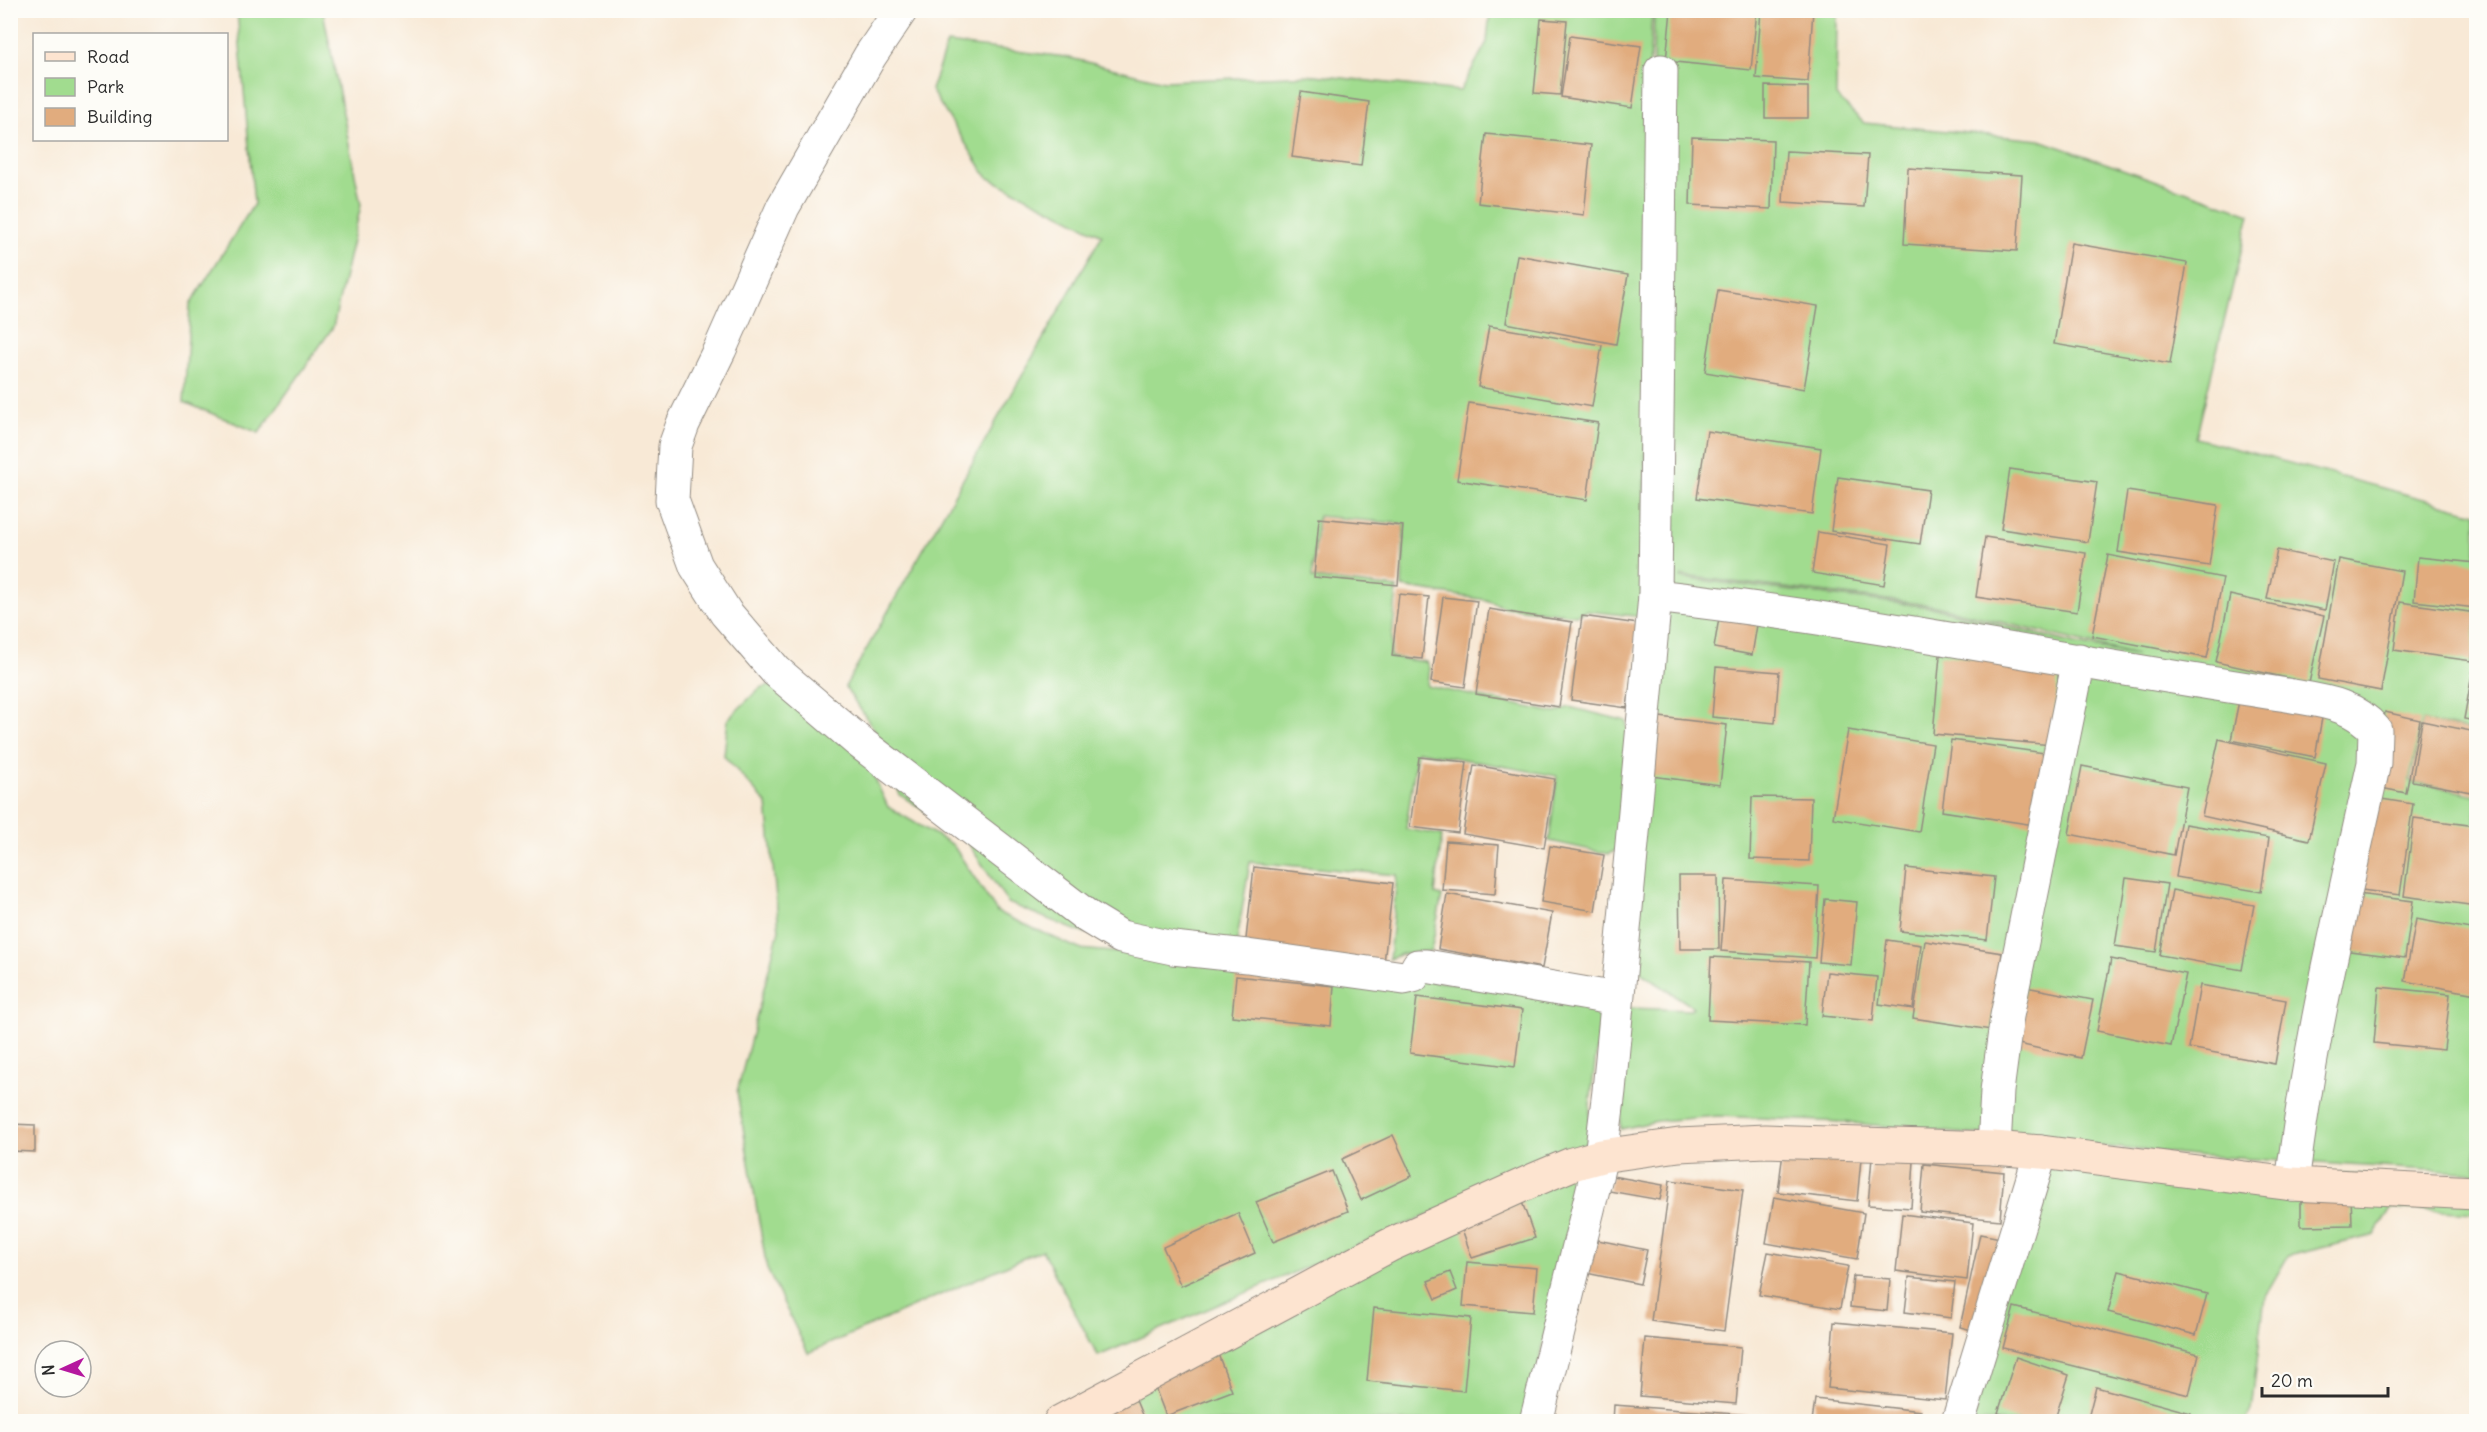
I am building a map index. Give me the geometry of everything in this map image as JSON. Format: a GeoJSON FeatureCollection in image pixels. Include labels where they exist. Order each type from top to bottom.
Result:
{"type":"FeatureCollection","features":[{"type":"Feature","properties":{"kind":"street"},"geometry":{"type":"LineString","coordinates":[[901,10],[870,56],[783,207],[720,349],[683,423],[675,446],[672,500],[696,566],[726,613],[776,671],[858,741],[1088,916],[1121,937],[1173,948],[1404,978],[1413,976],[1418,966],[1426,966],[1617,999]]}},
{"type":"Feature","properties":{"kind":"street"},"geometry":{"type":"LineString","coordinates":[[1536,1422],[1602,1142],[1609,1091],[1655,596],[1661,71]]}},
{"type":"Feature","properties":{"kind":"street"},"geometry":{"type":"LineString","coordinates":[[1655,596],[1764,609],[2079,660],[2330,703],[2347,707],[2365,717],[2375,730],[2374,763],[2330,963],[2295,1164]]}},
{"type":"Feature","properties":{"kind":"street"},"geometry":{"type":"LineString","coordinates":[[1995,1136],[1997,1091],[2007,1016],[2079,660]]}},
{"type":"Feature","properties":{"kind":"street"},"geometry":{"type":"LineString","coordinates":[[1060,1422],[1390,1245],[1544,1176],[1602,1142],[1679,1145],[1995,1136],[2041,1152],[2295,1164],[2476,1193]]}},
{"type":"Feature","properties":{"kind":"street"},"geometry":{"type":"LineString","coordinates":[[1958,1422],[2041,1152]]}},
{"type":"Feature","properties":{"kind":"green space"},"geometry":{"type":"Polygon","coordinates":[[[237,11],[323,11],[361,205],[333,327],[259,433],[184,402],[190,305],[254,204],[237,11]]]}},
{"type":"Feature","properties":{"kind":"green space"},"geometry":{"type":"Polygon","coordinates":[[[1490,11],[1652,11],[1649,78],[1644,617],[1585,611],[1576,615],[1504,607],[1486,600],[1402,587],[1404,524],[1318,516],[1312,578],[1397,588],[1390,657],[1426,662],[1429,668],[1427,686],[1556,713],[1569,707],[1627,721],[1630,806],[1624,846],[1609,854],[1549,841],[1557,776],[1417,751],[1406,829],[1442,835],[1435,894],[1442,896],[1431,951],[1402,954],[1389,959],[1397,875],[1250,862],[1236,946],[1080,932],[1008,903],[962,834],[900,795],[874,729],[845,687],[1102,235],[987,177],[931,90],[947,43],[1066,57],[1164,81],[1315,75],[1460,91],[1487,42],[1490,11]]]}},
{"type":"Feature","properties":{"kind":"green space"},"geometry":{"type":"Polygon","coordinates":[[[1654,11],[1837,11],[1836,96],[1864,123],[2040,140],[2250,214],[2196,438],[2476,513],[2476,731],[2422,721],[2410,781],[2476,795],[2476,1173],[2204,1156],[1841,1122],[1718,1116],[1657,1121],[1621,1129],[1619,1085],[1628,1008],[1691,1010],[1693,1007],[1634,968],[1654,11]],[[1682,576],[1681,578],[1931,607],[2076,644],[2136,655],[1931,605],[1682,576]]]}},
{"type":"Feature","properties":{"kind":"green space"},"geometry":{"type":"Polygon","coordinates":[[[795,678],[852,729],[888,807],[953,845],[997,912],[1079,949],[1396,977],[1603,1000],[1590,1104],[1589,1141],[1487,1190],[1098,1356],[1042,1250],[808,1353],[767,1269],[737,1092],[779,930],[767,804],[724,756],[728,719],[760,688],[795,678]]]}},
{"type":"Feature","properties":{"kind":"green space"},"geometry":{"type":"Polygon","coordinates":[[[1585,1150],[1527,1421],[1046,1422],[1585,1150]]]}},
{"type":"Feature","properties":{"kind":"green space"},"geometry":{"type":"Polygon","coordinates":[[[2037,1155],[2476,1183],[2476,1213],[2391,1208],[2375,1235],[2288,1256],[2265,1296],[2251,1410],[2246,1421],[1965,1422],[2037,1155]]]}},
{"type":"Feature","properties":{"kind":"building"},"geometry":{"type":"Polygon","coordinates":[[[1543,10],[1569,10],[1569,15],[1542,13],[1543,10]]]}},
{"type":"Feature","properties":{"kind":"building"},"geometry":{"type":"Polygon","coordinates":[[[1671,10],[1757,10],[1751,70],[1666,61],[1671,10]]]}},
{"type":"Feature","properties":{"kind":"building"},"geometry":{"type":"Polygon","coordinates":[[[1761,10],[1813,10],[1808,82],[1756,78],[1761,10]]]}},
{"type":"Feature","properties":{"kind":"building"},"geometry":{"type":"Polygon","coordinates":[[[1541,19],[1567,21],[1560,95],[1534,93],[1541,19]]]}},
{"type":"Feature","properties":{"kind":"building"},"geometry":{"type":"Polygon","coordinates":[[[1570,36],[1641,46],[1632,108],[1561,97],[1570,36]]]}},
{"type":"Feature","properties":{"kind":"building"},"geometry":{"type":"Polygon","coordinates":[[[1765,86],[1808,87],[1808,118],[1765,118],[1765,86]]]}},
{"type":"Feature","properties":{"kind":"building"},"geometry":{"type":"Polygon","coordinates":[[[1301,92],[1369,102],[1361,166],[1292,157],[1301,92]]]}},
{"type":"Feature","properties":{"kind":"building"},"geometry":{"type":"Polygon","coordinates":[[[1486,134],[1591,145],[1584,215],[1478,203],[1486,134]]]}},
{"type":"Feature","properties":{"kind":"building"},"geometry":{"type":"Polygon","coordinates":[[[1692,137],[1773,140],[1771,209],[1690,205],[1692,137]]]}},
{"type":"Feature","properties":{"kind":"building"},"geometry":{"type":"Polygon","coordinates":[[[1786,151],[1868,155],[1864,207],[1783,202],[1786,151]]]}},
{"type":"Feature","properties":{"kind":"building"},"geometry":{"type":"Polygon","coordinates":[[[1908,168],[2022,175],[2017,251],[1904,244],[1908,168]]]}},
{"type":"Feature","properties":{"kind":"building"},"geometry":{"type":"Polygon","coordinates":[[[2071,243],[2187,263],[2170,364],[2054,344],[2071,243]]]}},
{"type":"Feature","properties":{"kind":"building"},"geometry":{"type":"Polygon","coordinates":[[[1517,255],[1628,275],[1616,344],[1506,323],[1517,255]]]}},
{"type":"Feature","properties":{"kind":"building"},"geometry":{"type":"Polygon","coordinates":[[[1718,290],[1818,306],[1804,389],[1705,372],[1718,290]]]}},
{"type":"Feature","properties":{"kind":"building"},"geometry":{"type":"Polygon","coordinates":[[[1489,326],[1602,345],[1592,407],[1478,387],[1489,326]]]}},
{"type":"Feature","properties":{"kind":"building"},"geometry":{"type":"Polygon","coordinates":[[[1469,403],[1598,423],[1587,500],[1457,480],[1469,403]]]}},
{"type":"Feature","properties":{"kind":"building"},"geometry":{"type":"Polygon","coordinates":[[[1707,431],[1821,448],[1812,514],[1697,498],[1707,431]]]}},
{"type":"Feature","properties":{"kind":"building"},"geometry":{"type":"Polygon","coordinates":[[[2010,469],[2097,482],[2088,542],[2001,529],[2010,469]]]}},
{"type":"Feature","properties":{"kind":"building"},"geometry":{"type":"Polygon","coordinates":[[[1838,477],[1928,490],[1920,544],[1831,531],[1838,477]]]}},
{"type":"Feature","properties":{"kind":"building"},"geometry":{"type":"Polygon","coordinates":[[[2127,491],[2218,505],[2209,566],[2118,552],[2127,491]]]}},
{"type":"Feature","properties":{"kind":"building"},"geometry":{"type":"Polygon","coordinates":[[[1319,518],[1403,526],[1398,585],[1314,577],[1319,518]]]}},
{"type":"Feature","properties":{"kind":"building"},"geometry":{"type":"Polygon","coordinates":[[[1818,532],[1890,544],[1884,585],[1812,573],[1818,532]]]}},
{"type":"Feature","properties":{"kind":"building"},"geometry":{"type":"Polygon","coordinates":[[[1985,537],[2086,553],[2077,612],[1976,597],[1985,537]]]}},
{"type":"Feature","properties":{"kind":"building"},"geometry":{"type":"Polygon","coordinates":[[[2277,550],[2334,562],[2325,610],[2267,599],[2277,550]]]}},
{"type":"Feature","properties":{"kind":"building"},"geometry":{"type":"Polygon","coordinates":[[[2108,555],[2223,578],[2207,658],[2092,636],[2108,555]]]}},
{"type":"Feature","properties":{"kind":"building"},"geometry":{"type":"Polygon","coordinates":[[[2418,557],[2476,563],[2476,608],[2414,601],[2418,557]]]}},
{"type":"Feature","properties":{"kind":"building"},"geometry":{"type":"Polygon","coordinates":[[[2339,559],[2402,571],[2381,691],[2318,679],[2339,559]]]}},
{"type":"Feature","properties":{"kind":"building"},"geometry":{"type":"Polygon","coordinates":[[[1399,594],[1429,597],[1422,659],[1392,656],[1399,594]]]}},
{"type":"Feature","properties":{"kind":"building"},"geometry":{"type":"Polygon","coordinates":[[[2230,595],[2324,616],[2309,683],[2216,662],[2230,595]]]}},
{"type":"Feature","properties":{"kind":"building"},"geometry":{"type":"Polygon","coordinates":[[[1443,597],[1477,601],[1465,687],[1431,682],[1443,597]]]}},
{"type":"Feature","properties":{"kind":"building"},"geometry":{"type":"Polygon","coordinates":[[[2400,602],[2476,613],[2472,661],[2394,650],[2400,602]]]}},
{"type":"Feature","properties":{"kind":"building"},"geometry":{"type":"Polygon","coordinates":[[[1489,609],[1572,622],[1559,707],[1476,694],[1489,609]]]}},
{"type":"Feature","properties":{"kind":"building"},"geometry":{"type":"Polygon","coordinates":[[[1720,612],[1758,619],[1752,655],[1714,648],[1720,612]]]}},
{"type":"Feature","properties":{"kind":"building"},"geometry":{"type":"Polygon","coordinates":[[[1582,616],[1638,624],[1627,708],[1571,700],[1582,616]]]}},
{"type":"Feature","properties":{"kind":"building"},"geometry":{"type":"Polygon","coordinates":[[[1940,655],[2059,666],[2052,745],[1933,734],[1940,655]]]}},
{"type":"Feature","properties":{"kind":"building"},"geometry":{"type":"Polygon","coordinates":[[[2476,659],[2476,721],[2464,719],[2476,659]]]}},
{"type":"Feature","properties":{"kind":"building"},"geometry":{"type":"Polygon","coordinates":[[[1716,667],[1779,672],[1775,723],[1712,717],[1716,667]]]}},
{"type":"Feature","properties":{"kind":"building"},"geometry":{"type":"Polygon","coordinates":[[[2241,691],[2324,707],[2315,757],[2231,740],[2241,691]]]}},
{"type":"Feature","properties":{"kind":"building"},"geometry":{"type":"Polygon","coordinates":[[[2385,712],[2420,720],[2406,793],[2371,786],[2385,712]]]}},
{"type":"Feature","properties":{"kind":"building"},"geometry":{"type":"Polygon","coordinates":[[[1651,716],[1727,725],[1720,785],[1644,775],[1651,716]]]}},
{"type":"Feature","properties":{"kind":"building"},"geometry":{"type":"Polygon","coordinates":[[[2422,721],[2476,732],[2476,793],[2412,781],[2422,721]]]}},
{"type":"Feature","properties":{"kind":"building"},"geometry":{"type":"Polygon","coordinates":[[[1848,730],[1933,744],[1919,832],[1833,818],[1848,730]]]}},
{"type":"Feature","properties":{"kind":"building"},"geometry":{"type":"Polygon","coordinates":[[[2219,739],[2326,763],[2309,840],[2202,816],[2219,739]]]}},
{"type":"Feature","properties":{"kind":"building"},"geometry":{"type":"Polygon","coordinates":[[[1951,740],[2051,754],[2041,826],[1942,811],[1951,740]]]}},
{"type":"Feature","properties":{"kind":"building"},"geometry":{"type":"Polygon","coordinates":[[[1419,757],[1467,762],[1458,833],[1410,827],[1419,757]]]}},
{"type":"Feature","properties":{"kind":"building"},"geometry":{"type":"Polygon","coordinates":[[[1474,765],[1555,779],[1544,848],[1463,834],[1474,765]]]}},
{"type":"Feature","properties":{"kind":"building"},"geometry":{"type":"Polygon","coordinates":[[[2082,766],[2187,787],[2174,855],[2069,834],[2082,766]]]}},
{"type":"Feature","properties":{"kind":"building"},"geometry":{"type":"Polygon","coordinates":[[[1752,797],[1811,798],[1809,861],[1750,859],[1752,797]]]}},
{"type":"Feature","properties":{"kind":"building"},"geometry":{"type":"Polygon","coordinates":[[[2369,797],[2413,804],[2400,895],[2354,889],[2369,797]]]}},
{"type":"Feature","properties":{"kind":"building"},"geometry":{"type":"Polygon","coordinates":[[[2414,818],[2476,826],[2476,906],[2404,896],[2414,818]]]}},
{"type":"Feature","properties":{"kind":"building"},"geometry":{"type":"Polygon","coordinates":[[[2185,824],[2269,838],[2261,892],[2176,877],[2185,824]]]}},
{"type":"Feature","properties":{"kind":"building"},"geometry":{"type":"Polygon","coordinates":[[[1446,841],[1499,845],[1495,894],[1442,890],[1446,841]]]}},
{"type":"Feature","properties":{"kind":"building"},"geometry":{"type":"Polygon","coordinates":[[[1550,846],[1604,855],[1595,911],[1541,902],[1550,846]]]}},
{"type":"Feature","properties":{"kind":"building"},"geometry":{"type":"Polygon","coordinates":[[[1254,867],[1393,883],[1384,963],[1245,948],[1254,867]]]}},
{"type":"Feature","properties":{"kind":"building"},"geometry":{"type":"Polygon","coordinates":[[[1906,868],[1994,877],[1987,940],[1900,931],[1906,868]]]}},
{"type":"Feature","properties":{"kind":"building"},"geometry":{"type":"Polygon","coordinates":[[[1679,876],[1718,876],[1719,949],[1680,949],[1679,876]]]}},
{"type":"Feature","properties":{"kind":"building"},"geometry":{"type":"Polygon","coordinates":[[[2126,878],[2167,884],[2156,952],[2115,946],[2126,878]]]}},
{"type":"Feature","properties":{"kind":"building"},"geometry":{"type":"Polygon","coordinates":[[[1726,880],[1819,886],[1815,958],[1721,951],[1726,880]]]}},
{"type":"Feature","properties":{"kind":"building"},"geometry":{"type":"Polygon","coordinates":[[[2172,890],[2254,905],[2242,970],[2160,955],[2172,890]]]}},
{"type":"Feature","properties":{"kind":"building"},"geometry":{"type":"Polygon","coordinates":[[[2349,893],[2413,901],[2405,958],[2342,950],[2349,893]]]}},
{"type":"Feature","properties":{"kind":"building"},"geometry":{"type":"Polygon","coordinates":[[[1447,894],[1552,913],[1542,968],[1438,949],[1447,894]]]}},
{"type":"Feature","properties":{"kind":"building"},"geometry":{"type":"Polygon","coordinates":[[[1825,899],[1857,902],[1851,965],[1819,962],[1825,899]]]}},
{"type":"Feature","properties":{"kind":"building"},"geometry":{"type":"Polygon","coordinates":[[[2416,919],[2476,930],[2476,994],[2405,981],[2416,919]]]}},
{"type":"Feature","properties":{"kind":"building"},"geometry":{"type":"Polygon","coordinates":[[[1887,940],[1921,945],[1913,1009],[1879,1004],[1887,940]]]}},
{"type":"Feature","properties":{"kind":"building"},"geometry":{"type":"Polygon","coordinates":[[[1925,941],[2002,953],[1991,1030],[1913,1018],[1925,941]]]}},
{"type":"Feature","properties":{"kind":"building"},"geometry":{"type":"Polygon","coordinates":[[[1711,957],[1809,962],[1805,1025],[1708,1020],[1711,957]]]}},
{"type":"Feature","properties":{"kind":"building"},"geometry":{"type":"Polygon","coordinates":[[[2111,959],[2186,974],[2171,1046],[2097,1031],[2111,959]]]}},
{"type":"Feature","properties":{"kind":"building"},"geometry":{"type":"Polygon","coordinates":[[[1827,972],[1877,977],[1873,1021],[1822,1016],[1827,972]]]}},
{"type":"Feature","properties":{"kind":"building"},"geometry":{"type":"Polygon","coordinates":[[[1236,976],[1334,986],[1331,1026],[1232,1016],[1236,976]]]}},
{"type":"Feature","properties":{"kind":"building"},"geometry":{"type":"Polygon","coordinates":[[[2200,985],[2286,1000],[2275,1064],[2189,1048],[2200,985]]]}},
{"type":"Feature","properties":{"kind":"building"},"geometry":{"type":"Polygon","coordinates":[[[2026,987],[2093,1000],[2081,1058],[2014,1043],[2026,987]]]}},
{"type":"Feature","properties":{"kind":"building"},"geometry":{"type":"Polygon","coordinates":[[[2379,987],[2450,994],[2444,1050],[2374,1043],[2379,987]]]}},
{"type":"Feature","properties":{"kind":"building"},"geometry":{"type":"Polygon","coordinates":[[[1417,997],[1522,1010],[1515,1067],[1410,1053],[1417,997]]]}},
{"type":"Feature","properties":{"kind":"building"},"geometry":{"type":"Polygon","coordinates":[[[10,1124],[35,1125],[35,1152],[10,1151],[10,1124]]]}},
{"type":"Feature","properties":{"kind":"building"},"geometry":{"type":"Polygon","coordinates":[[[1393,1135],[1412,1176],[1361,1200],[1342,1159],[1393,1135]]]}},
{"type":"Feature","properties":{"kind":"building"},"geometry":{"type":"Polygon","coordinates":[[[1783,1151],[1861,1159],[1857,1201],[1778,1192],[1783,1151]]]}},
{"type":"Feature","properties":{"kind":"building"},"geometry":{"type":"Polygon","coordinates":[[[1872,1157],[1914,1161],[1911,1208],[1868,1205],[1872,1157]]]}},
{"type":"Feature","properties":{"kind":"building"},"geometry":{"type":"Polygon","coordinates":[[[1924,1164],[2004,1172],[2000,1220],[1920,1212],[1924,1164]]]}},
{"type":"Feature","properties":{"kind":"building"},"geometry":{"type":"Polygon","coordinates":[[[1332,1171],[1348,1211],[1273,1242],[1256,1202],[1332,1171]]]}},
{"type":"Feature","properties":{"kind":"building"},"geometry":{"type":"Polygon","coordinates":[[[1612,1176],[1663,1185],[1660,1200],[1609,1191],[1612,1176]]]}},
{"type":"Feature","properties":{"kind":"building"},"geometry":{"type":"Polygon","coordinates":[[[1670,1180],[1743,1190],[1724,1331],[1651,1321],[1670,1180]]]}},
{"type":"Feature","properties":{"kind":"building"},"geometry":{"type":"Polygon","coordinates":[[[2351,1193],[2352,1225],[2301,1226],[2301,1195],[2351,1193]]]}},
{"type":"Feature","properties":{"kind":"building"},"geometry":{"type":"Polygon","coordinates":[[[1774,1197],[1864,1213],[1857,1259],[1766,1243],[1774,1197]]]}},
{"type":"Feature","properties":{"kind":"building"},"geometry":{"type":"Polygon","coordinates":[[[1522,1202],[1535,1238],[1472,1258],[1460,1223],[1522,1202]]]}},
{"type":"Feature","properties":{"kind":"building"},"geometry":{"type":"Polygon","coordinates":[[[1238,1213],[1255,1253],[1181,1286],[1163,1247],[1238,1213]]]}},
{"type":"Feature","properties":{"kind":"building"},"geometry":{"type":"Polygon","coordinates":[[[1902,1214],[1973,1223],[1967,1280],[1896,1271],[1902,1214]]]}},
{"type":"Feature","properties":{"kind":"building"},"geometry":{"type":"Polygon","coordinates":[[[1980,1234],[2001,1238],[1980,1332],[1960,1327],[1980,1234]]]}},
{"type":"Feature","properties":{"kind":"building"},"geometry":{"type":"Polygon","coordinates":[[[1588,1238],[1647,1250],[1640,1284],[1581,1272],[1588,1238]]]}},
{"type":"Feature","properties":{"kind":"building"},"geometry":{"type":"Polygon","coordinates":[[[1768,1252],[1848,1266],[1840,1309],[1759,1295],[1768,1252]]]}},
{"type":"Feature","properties":{"kind":"building"},"geometry":{"type":"Polygon","coordinates":[[[1467,1262],[1537,1268],[1533,1312],[1463,1306],[1467,1262]]]}},
{"type":"Feature","properties":{"kind":"building"},"geometry":{"type":"Polygon","coordinates":[[[2119,1271],[2207,1294],[2196,1335],[2108,1312],[2119,1271]]]}},
{"type":"Feature","properties":{"kind":"building"},"geometry":{"type":"Polygon","coordinates":[[[1450,1272],[1457,1290],[1436,1299],[1428,1281],[1450,1272]]]}},
{"type":"Feature","properties":{"kind":"building"},"geometry":{"type":"Polygon","coordinates":[[[1853,1276],[1890,1279],[1887,1311],[1850,1307],[1853,1276]]]}},
{"type":"Feature","properties":{"kind":"building"},"geometry":{"type":"Polygon","coordinates":[[[1909,1277],[1955,1282],[1951,1318],[1905,1312],[1909,1277]]]}},
{"type":"Feature","properties":{"kind":"building"},"geometry":{"type":"Polygon","coordinates":[[[2014,1307],[2199,1354],[2189,1395],[2003,1348],[2014,1307]]]}},
{"type":"Feature","properties":{"kind":"building"},"geometry":{"type":"Polygon","coordinates":[[[1374,1308],[1471,1318],[1464,1391],[1367,1381],[1374,1308]]]}},
{"type":"Feature","properties":{"kind":"building"},"geometry":{"type":"Polygon","coordinates":[[[1834,1322],[1952,1333],[1945,1400],[1828,1388],[1834,1322]]]}},
{"type":"Feature","properties":{"kind":"building"},"geometry":{"type":"Polygon","coordinates":[[[1645,1338],[1741,1347],[1736,1404],[1640,1396],[1645,1338]]]}},
{"type":"Feature","properties":{"kind":"building"},"geometry":{"type":"Polygon","coordinates":[[[1218,1354],[1232,1391],[1166,1416],[1152,1380],[1218,1354]]]}},
{"type":"Feature","properties":{"kind":"building"},"geometry":{"type":"Polygon","coordinates":[[[2016,1357],[2069,1375],[2054,1422],[2022,1422],[1998,1413],[2016,1357]]]}},
{"type":"Feature","properties":{"kind":"building"},"geometry":{"type":"Polygon","coordinates":[[[2096,1387],[2191,1413],[2189,1422],[2087,1422],[2096,1387]]]}},
{"type":"Feature","properties":{"kind":"building"},"geometry":{"type":"Polygon","coordinates":[[[1135,1398],[1145,1422],[1080,1422],[1135,1398]]]}},
{"type":"Feature","properties":{"kind":"building"},"geometry":{"type":"Polygon","coordinates":[[[1815,1399],[1920,1411],[1919,1422],[1812,1422],[1815,1399]]]}},
{"type":"Feature","properties":{"kind":"building"},"geometry":{"type":"Polygon","coordinates":[[[1614,1405],[1748,1415],[1747,1422],[1613,1422],[1614,1405]]]}}]}
